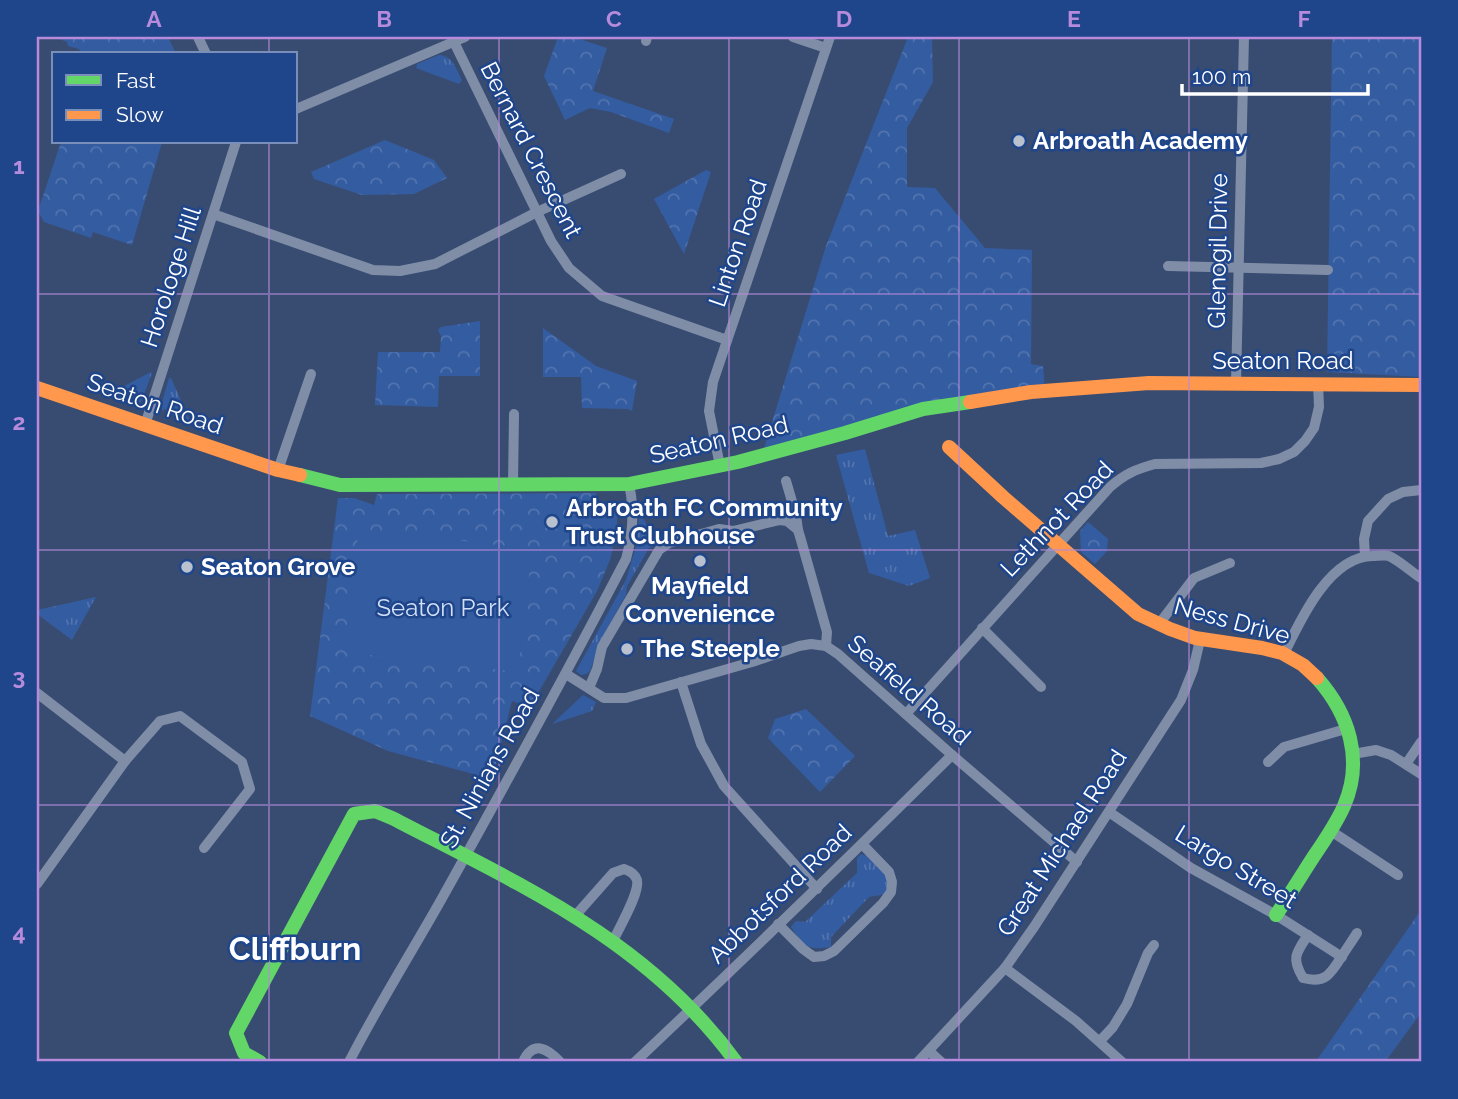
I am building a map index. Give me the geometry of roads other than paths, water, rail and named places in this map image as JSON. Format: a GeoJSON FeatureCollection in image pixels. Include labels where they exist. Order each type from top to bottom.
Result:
{"type":"FeatureCollection","features":[{"type":"Feature","properties":{"kind":"street"},"geometry":{"type":"LineString","coordinates":[[298,108],[465,37]]}},
{"type":"Feature","properties":{"kind":"street"},"geometry":{"type":"LineString","coordinates":[[793,37],[826,48]]}},
{"type":"Feature","properties":{"kind":"street","name":"Linton Road"},"geometry":{"type":"LineString","coordinates":[[720,466],[709,411],[713,382],[830,37]]}},
{"type":"Feature","properties":{"kind":"street","name":"Glenogil Drive"},"geometry":{"type":"LineString","coordinates":[[1236,383],[1244,37]]}},
{"type":"Feature","properties":{"kind":"street","name":"Bernard Crescent"},"geometry":{"type":"LineString","coordinates":[[454,42],[551,241],[569,268],[601,296],[727,340]]}},
{"type":"Feature","properties":{"kind":"street","name":"Horologe Hill"},"geometry":{"type":"LineString","coordinates":[[145,425],[235,144]]}},
{"type":"Feature","properties":{"kind":"street"},"geometry":{"type":"LineString","coordinates":[[213,214],[373,270],[400,271],[435,264],[537,212],[621,174]]}},
{"type":"Feature","properties":{"kind":"street"},"geometry":{"type":"LineString","coordinates":[[1168,266],[1328,270]]}},
{"type":"Feature","properties":{"kind":"street"},"geometry":{"type":"LineString","coordinates":[[278,470],[311,374]]}},
{"type":"Feature","properties":{"kind":"street","name":"Seaton Road"},"geometry":{"type":"LineString","coordinates":[[37,388],[278,470],[340,485],[629,484],[720,466],[923,409],[1031,392],[1149,383],[1421,385]]}},
{"type":"Feature","properties":{"kind":"street","name":"Lethnot Road"},"geometry":{"type":"LineString","coordinates":[[906,714],[1110,487],[1124,475],[1155,464],[1261,463],[1294,452],[1314,428],[1319,407],[1318,383]]}},
{"type":"Feature","properties":{"kind":"street"},"geometry":{"type":"LineString","coordinates":[[513,484],[514,414]]}},
{"type":"Feature","properties":{"kind":"street","name":"Ness Drive"},"geometry":{"type":"LineString","coordinates":[[949,447],[1139,614],[1200,640],[1253,646],[1284,654],[1315,675],[1341,708],[1349,728],[1353,754],[1351,784],[1343,809],[1331,831],[1276,915]]}},
{"type":"Feature","properties":{"kind":"street"},"geometry":{"type":"LineString","coordinates":[[786,481],[823,616],[827,634],[826,646]]}},
{"type":"Feature","properties":{"kind":"street","name":"St. Ninians Road"},"geometry":{"type":"LineString","coordinates":[[349,1062],[566,674],[626,559],[632,538],[633,503],[629,484]]}},
{"type":"Feature","properties":{"kind":"street"},"geometry":{"type":"LineString","coordinates":[[1365,556],[1364,539],[1368,521],[1388,499],[1404,492],[1421,490]]}},
{"type":"Feature","properties":{"kind":"street"},"geometry":{"type":"LineString","coordinates":[[589,688],[597,670],[602,647],[659,550],[669,543],[719,529],[742,530],[780,520],[787,521],[798,530]]}},
{"type":"Feature","properties":{"kind":"street"},"geometry":{"type":"LineString","coordinates":[[1284,654],[1301,618],[1327,582],[1345,564],[1365,556],[1388,556],[1421,578]]}},
{"type":"Feature","properties":{"kind":"street"},"geometry":{"type":"LineString","coordinates":[[1159,624],[1194,578],[1230,563]]}},
{"type":"Feature","properties":{"kind":"street"},"geometry":{"type":"LineString","coordinates":[[982,628],[1041,687]]}},
{"type":"Feature","properties":{"kind":"street","name":"Great Michael Road"},"geometry":{"type":"LineString","coordinates":[[918,1062],[1005,968],[1034,927],[1181,700],[1193,670],[1200,640]]}},
{"type":"Feature","properties":{"kind":"street","name":"Seafield Road"},"geometry":{"type":"LineString","coordinates":[[566,674],[604,698],[626,698],[799,646],[826,646],[1077,862]]}},
{"type":"Feature","properties":{"kind":"street"},"geometry":{"type":"LineString","coordinates":[[681,682],[701,744],[724,786],[817,889]]}},
{"type":"Feature","properties":{"kind":"street"},"geometry":{"type":"LineString","coordinates":[[37,693],[125,761]]}},
{"type":"Feature","properties":{"kind":"street"},"geometry":{"type":"LineString","coordinates":[[37,884],[125,761],[160,721],[180,716],[242,762],[250,789],[204,848]]}},
{"type":"Feature","properties":{"kind":"street"},"geometry":{"type":"LineString","coordinates":[[1268,762],[1284,747],[1349,728]]}},
{"type":"Feature","properties":{"kind":"street"},"geometry":{"type":"LineString","coordinates":[[1406,764],[1421,742]]}},
{"type":"Feature","properties":{"kind":"street"},"geometry":{"type":"LineString","coordinates":[[1353,754],[1376,750],[1391,755],[1421,774]]}},
{"type":"Feature","properties":{"kind":"street","name":"Abbotsford Road"},"geometry":{"type":"LineString","coordinates":[[635,1062],[817,889],[952,755]]}},
{"type":"Feature","properties":{"kind":"street"},"geometry":{"type":"LineString","coordinates":[[260,1062],[244,1053],[236,1033],[354,814],[375,811],[575,916],[613,941],[658,976],[726,1047],[736,1062]]}},
{"type":"Feature","properties":{"kind":"street","name":"Largo Street"},"geometry":{"type":"LineString","coordinates":[[1109,812],[1191,868],[1276,915],[1342,957]]}},
{"type":"Feature","properties":{"kind":"street"},"geometry":{"type":"LineString","coordinates":[[1331,831],[1398,875]]}},
{"type":"Feature","properties":{"kind":"street"},"geometry":{"type":"LineString","coordinates":[[778,924],[814,957],[834,951],[891,892],[892,881],[888,872],[862,844]]}},
{"type":"Feature","properties":{"kind":"street"},"geometry":{"type":"LineString","coordinates":[[575,916],[613,873],[624,869],[633,873],[638,882],[635,894],[613,941]]}},
{"type":"Feature","properties":{"kind":"street"},"geometry":{"type":"LineString","coordinates":[[1308,935],[1296,952],[1295,965],[1303,978],[1313,980],[1322,979],[1332,972],[1357,933]]}},
{"type":"Feature","properties":{"kind":"street"},"geometry":{"type":"LineString","coordinates":[[1100,1041],[1121,1015],[1154,945]]}},
{"type":"Feature","properties":{"kind":"street"},"geometry":{"type":"LineString","coordinates":[[1005,968],[1100,1041],[1122,1062]]}},
{"type":"Feature","properties":{"kind":"street"},"geometry":{"type":"LineString","coordinates":[[523,1062],[533,1049],[541,1048],[560,1062]]}},
{"type":"Feature","properties":{"kind":"street"},"geometry":{"type":"LineString","coordinates":[[929,1051],[941,1062]]}},
{"type":"Feature","properties":{"kind":"place","name":"Arbroath Academy"},"geometry":{"type":"Point","coordinates":[1019,141]}},
{"type":"Feature","properties":{"kind":"place","name":"Arbroath FC Community Trust Clubhouse"},"geometry":{"type":"Point","coordinates":[552,522]}},
{"type":"Feature","properties":{"kind":"place","name":"Mayfield Convenience"},"geometry":{"type":"Point","coordinates":[700,561]}},
{"type":"Feature","properties":{"kind":"place","name":"Seaton Grove"},"geometry":{"type":"Point","coordinates":[187,567]}},
{"type":"Feature","properties":{"kind":"place","name":"The Steeple"},"geometry":{"type":"Point","coordinates":[627,649]}},
{"type":"Feature","properties":{"kind":"district","name":"Cliffburn"},"geometry":{"type":"Point","coordinates":[295,949]}},
{"type":"Feature","properties":{"kind":"park label","name":"Seaton Park"},"geometry":{"type":"Point","coordinates":[443,608]}}]}
